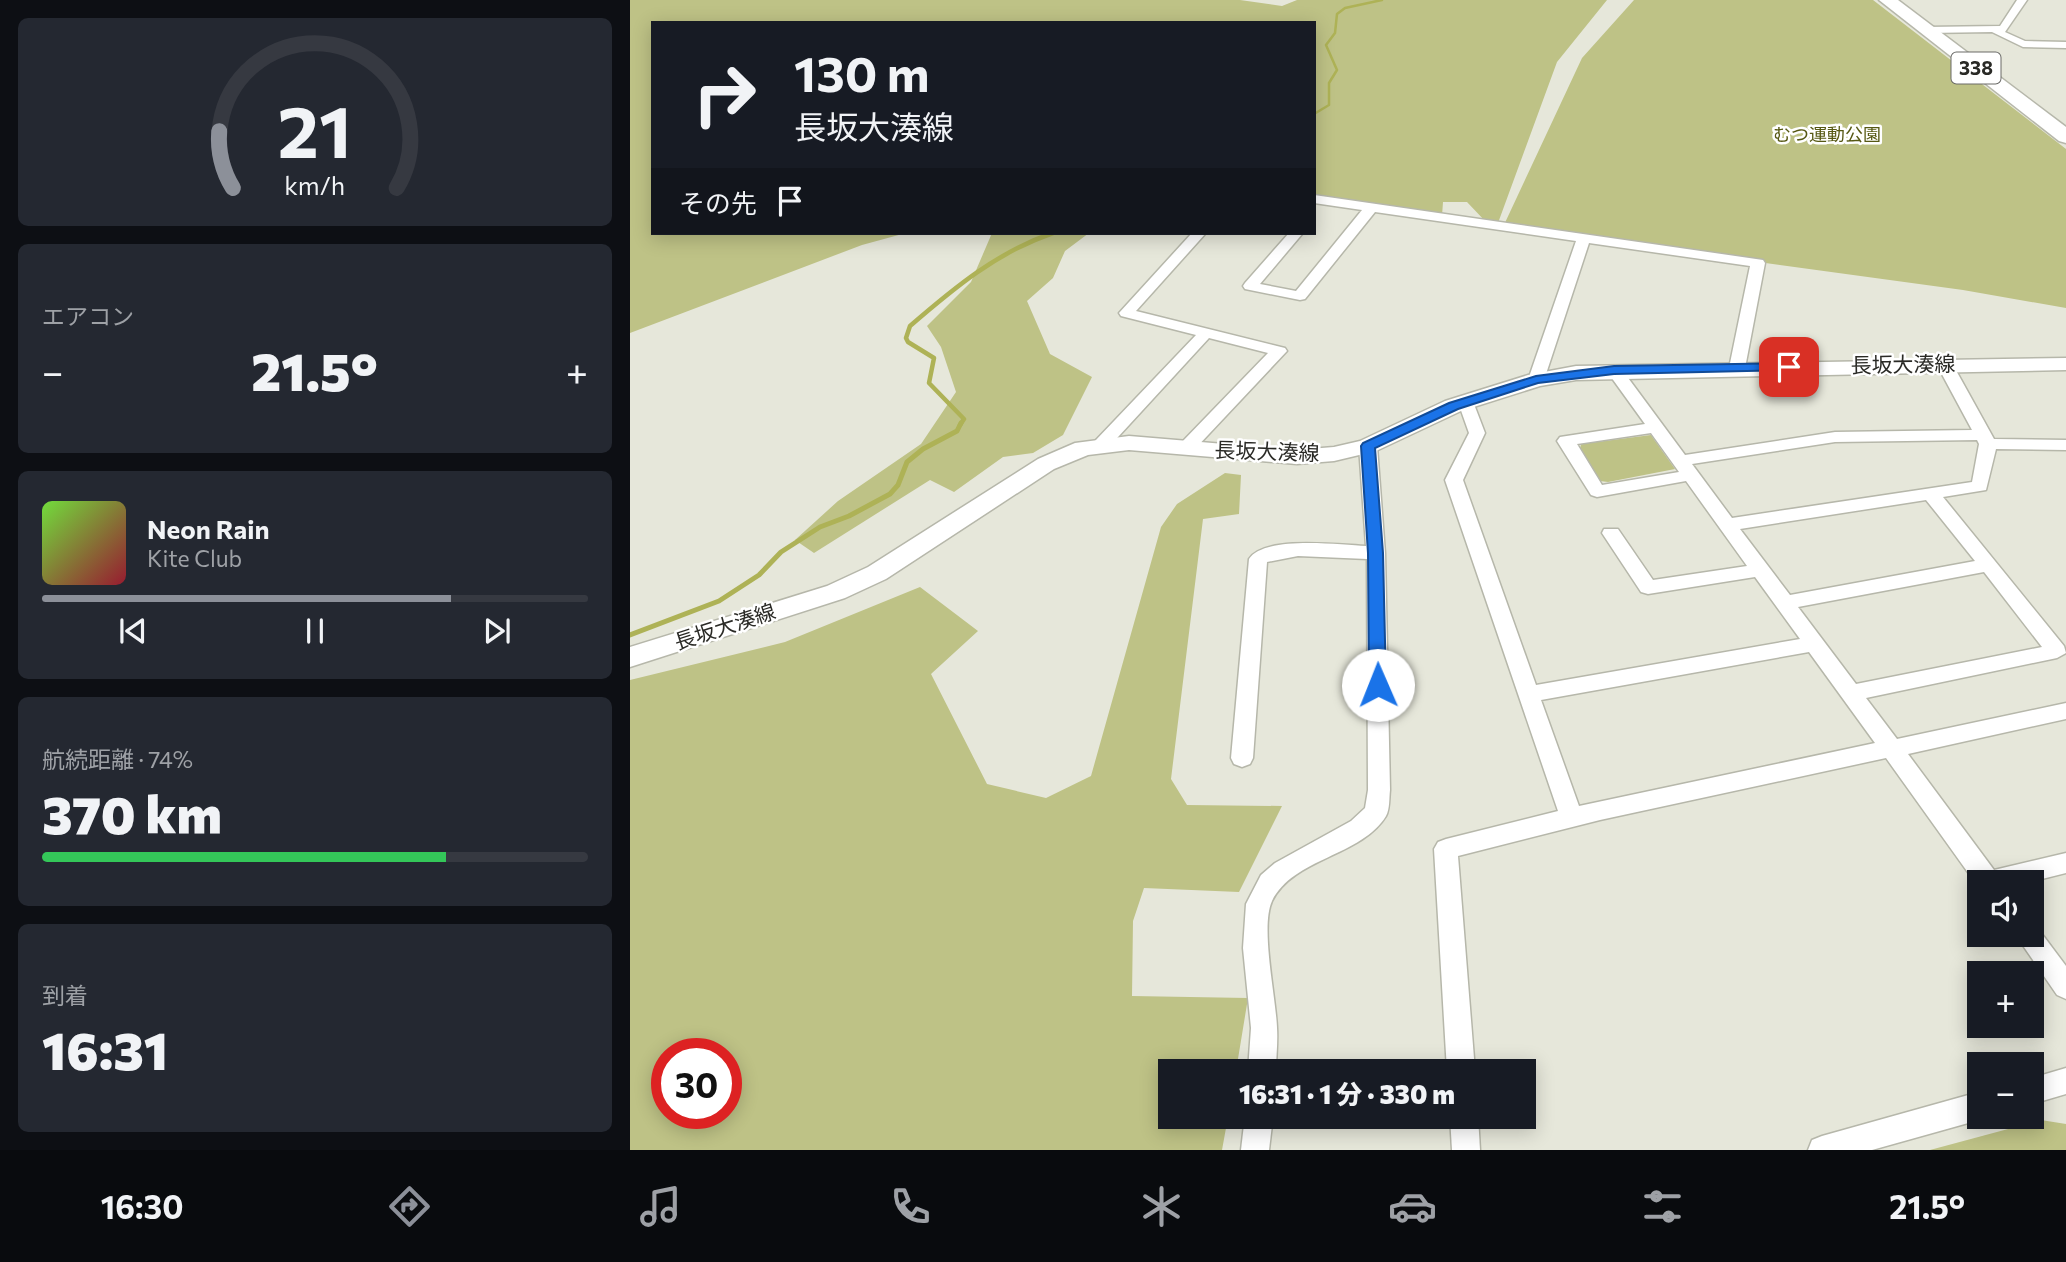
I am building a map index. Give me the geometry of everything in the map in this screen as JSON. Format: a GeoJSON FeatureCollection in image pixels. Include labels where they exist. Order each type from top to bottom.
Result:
{"type":"FeatureCollection","features":[{"type":"Feature","properties":{"kind":"highway","name":"338"},"geometry":{"type":"LineString","coordinates":[[1887,0],[2066,137]]}},
{"type":"Feature","properties":{"kind":"main road","name":"長坂大湊線"},"geometry":{"type":"LineString","coordinates":[[630,657],[836,592],[877,573],[1046,464],[1083,448],[1129,443],[1297,457],[1334,454],[1368,446],[1466,402],[1536,380],[1614,370],[2066,365]]}},
{"type":"Feature","properties":{"kind":"street"},"geometry":{"type":"LineString","coordinates":[[1927,30],[2003,29],[2022,0]]}},
{"type":"Feature","properties":{"kind":"street"},"geometry":{"type":"LineString","coordinates":[[1996,31],[2023,44],[2066,45]]}},
{"type":"Feature","properties":{"kind":"street"},"geometry":{"type":"LineString","coordinates":[[1319,200],[1758,263],[1737,368]]}},
{"type":"Feature","properties":{"kind":"street"},"geometry":{"type":"LineString","coordinates":[[1294,235],[1250,286],[1300,296],[1370,209]]}},
{"type":"Feature","properties":{"kind":"street"},"geometry":{"type":"LineString","coordinates":[[1187,447],[1279,351],[1126,313],[1197,235]]}},
{"type":"Feature","properties":{"kind":"street"},"geometry":{"type":"LineString","coordinates":[[1536,380],[1583,239]]}},
{"type":"Feature","properties":{"kind":"street"},"geometry":{"type":"LineString","coordinates":[[1101,445],[1206,333]]}},
{"type":"Feature","properties":{"kind":"street"},"geometry":{"type":"LineString","coordinates":[[1727,525],[1932,495],[1980,485],[1986,440],[1945,365]]}},
{"type":"Feature","properties":{"kind":"street"},"geometry":{"type":"LineString","coordinates":[[1614,370],[1989,882],[2066,863]]}},
{"type":"Feature","properties":{"kind":"street"},"geometry":{"type":"LineString","coordinates":[[1466,402],[1477,433],[1454,480],[1571,816]]}},
{"type":"Feature","properties":{"kind":"street"},"geometry":{"type":"LineString","coordinates":[[1655,427],[1566,441],[1597,491],[1685,468],[1835,437],[1986,440],[2066,445]]}},
{"type":"Feature","properties":{"kind":"street"},"geometry":{"type":"LineString","coordinates":[[1263,1059],[1264,1028],[1256,948],[1258,904],[1270,882],[1284,870],[1359,828],[1376,813],[1379,790],[1376,553],[1368,446]]}},
{"type":"Feature","properties":{"kind":"street"},"geometry":{"type":"LineString","coordinates":[[1851,694],[2057,652],[1932,495]]}},
{"type":"Feature","properties":{"kind":"street"},"geometry":{"type":"LineString","coordinates":[[1611,533],[1648,587],[1760,569]]}},
{"type":"Feature","properties":{"kind":"street"},"geometry":{"type":"LineString","coordinates":[[1242,758],[1258,559],[1267,553],[1283,551],[1376,553]]}},
{"type":"Feature","properties":{"kind":"street"},"geometry":{"type":"LineString","coordinates":[[1784,603],[1989,565]]}},
{"type":"Feature","properties":{"kind":"street"},"geometry":{"type":"LineString","coordinates":[[1528,694],[1814,644]]}},
{"type":"Feature","properties":{"kind":"street"},"geometry":{"type":"LineString","coordinates":[[1460,1059],[1446,849],[1571,816],[2066,711]]}},
{"type":"Feature","properties":{"kind":"street"},"geometry":{"type":"LineString","coordinates":[[2037,947],[2066,987]]}},
{"type":"Feature","properties":{"kind":"street"},"geometry":{"type":"LineString","coordinates":[[2044,1087],[2066,1081]]}},
{"type":"Feature","properties":{"kind":"street"},"geometry":{"type":"LineString","coordinates":[[1822,1150],[1967,1109]]}},
{"type":"Feature","properties":{"kind":"street"},"geometry":{"type":"LineString","coordinates":[[1255,1150],[1257,1129]]}},
{"type":"Feature","properties":{"kind":"street"},"geometry":{"type":"LineString","coordinates":[[1465,1129],[1466,1150]]}},
{"type":"Feature","properties":{"kind":"green space"},"geometry":{"type":"Polygon","coordinates":[[[630,0],[1240,0],[1282,6],[1297,0],[1607,0],[1557,62],[1498,223],[1486,222],[1467,202],[1443,202],[1442,216],[1316,197],[1316,21],[651,21],[651,235],[899,235],[862,245],[630,333],[630,0]]]}},
{"type":"Feature","properties":{"kind":"green space","name":"むつ運動公園"},"geometry":{"type":"Polygon","coordinates":[[[1634,0],[1873,0],[2066,149],[2066,308],[1963,290],[1503,227],[1582,58],[1634,0]]]}},
{"type":"Feature","properties":{"kind":"green space"},"geometry":{"type":"Polygon","coordinates":[[[991,235],[1086,235],[1065,251],[1053,278],[1027,301],[1050,354],[1092,377],[1063,435],[1033,453],[1003,457],[954,492],[930,480],[814,553],[795,540],[838,501],[921,444],[956,392],[941,347],[927,326],[971,282],[991,235]]]}},
{"type":"Feature","properties":{"kind":"green space"},"geometry":{"type":"Polygon","coordinates":[[[1651,435],[1675,469],[1608,482],[1600,481],[1580,450],[1581,444],[1651,435]]]}},
{"type":"Feature","properties":{"kind":"green space"},"geometry":{"type":"Polygon","coordinates":[[[1225,473],[1241,475],[1239,514],[1203,519],[1171,779],[1187,805],[1282,806],[1239,892],[1144,888],[1133,921],[1132,996],[1248,998],[1238,1059],[1158,1059],[1158,1129],[1226,1129],[1222,1150],[630,1150],[630,680],[785,642],[920,587],[978,631],[931,674],[987,784],[1046,798],[1091,776],[1161,527],[1177,504],[1225,473]]]}},
{"type":"Feature","properties":{"kind":"green space"},"geometry":{"type":"Polygon","coordinates":[[[2044,1120],[2066,1124],[2066,1150],[1930,1150],[2008,1129],[2044,1129],[2044,1120]]]}},
{"type":"Feature","properties":{"kind":"waterway"},"geometry":{"type":"LineString","coordinates":[[1316,113],[1329,105],[1329,83],[1337,70],[1326,45],[1335,33],[1337,14],[1345,8],[1382,0]]}},
{"type":"Feature","properties":{"kind":"waterway"},"geometry":{"type":"LineString","coordinates":[[960,425],[964,419],[929,383],[934,358],[908,342],[906,338],[910,326],[977,272],[1013,250],[1048,235]]}},
{"type":"Feature","properties":{"kind":"waterway"},"geometry":{"type":"LineString","coordinates":[[630,635],[719,601],[759,575],[781,552],[820,527],[849,516],[890,494],[898,485],[907,462],[923,449],[957,431],[960,425]]}},
{"type":"Feature","properties":{"kind":"route"},"geometry":{"type":"LineString","coordinates":[[1378,685],[1376,553],[1368,446],[1453,406],[1536,380],[1614,370],[1789,367]]}}]}
